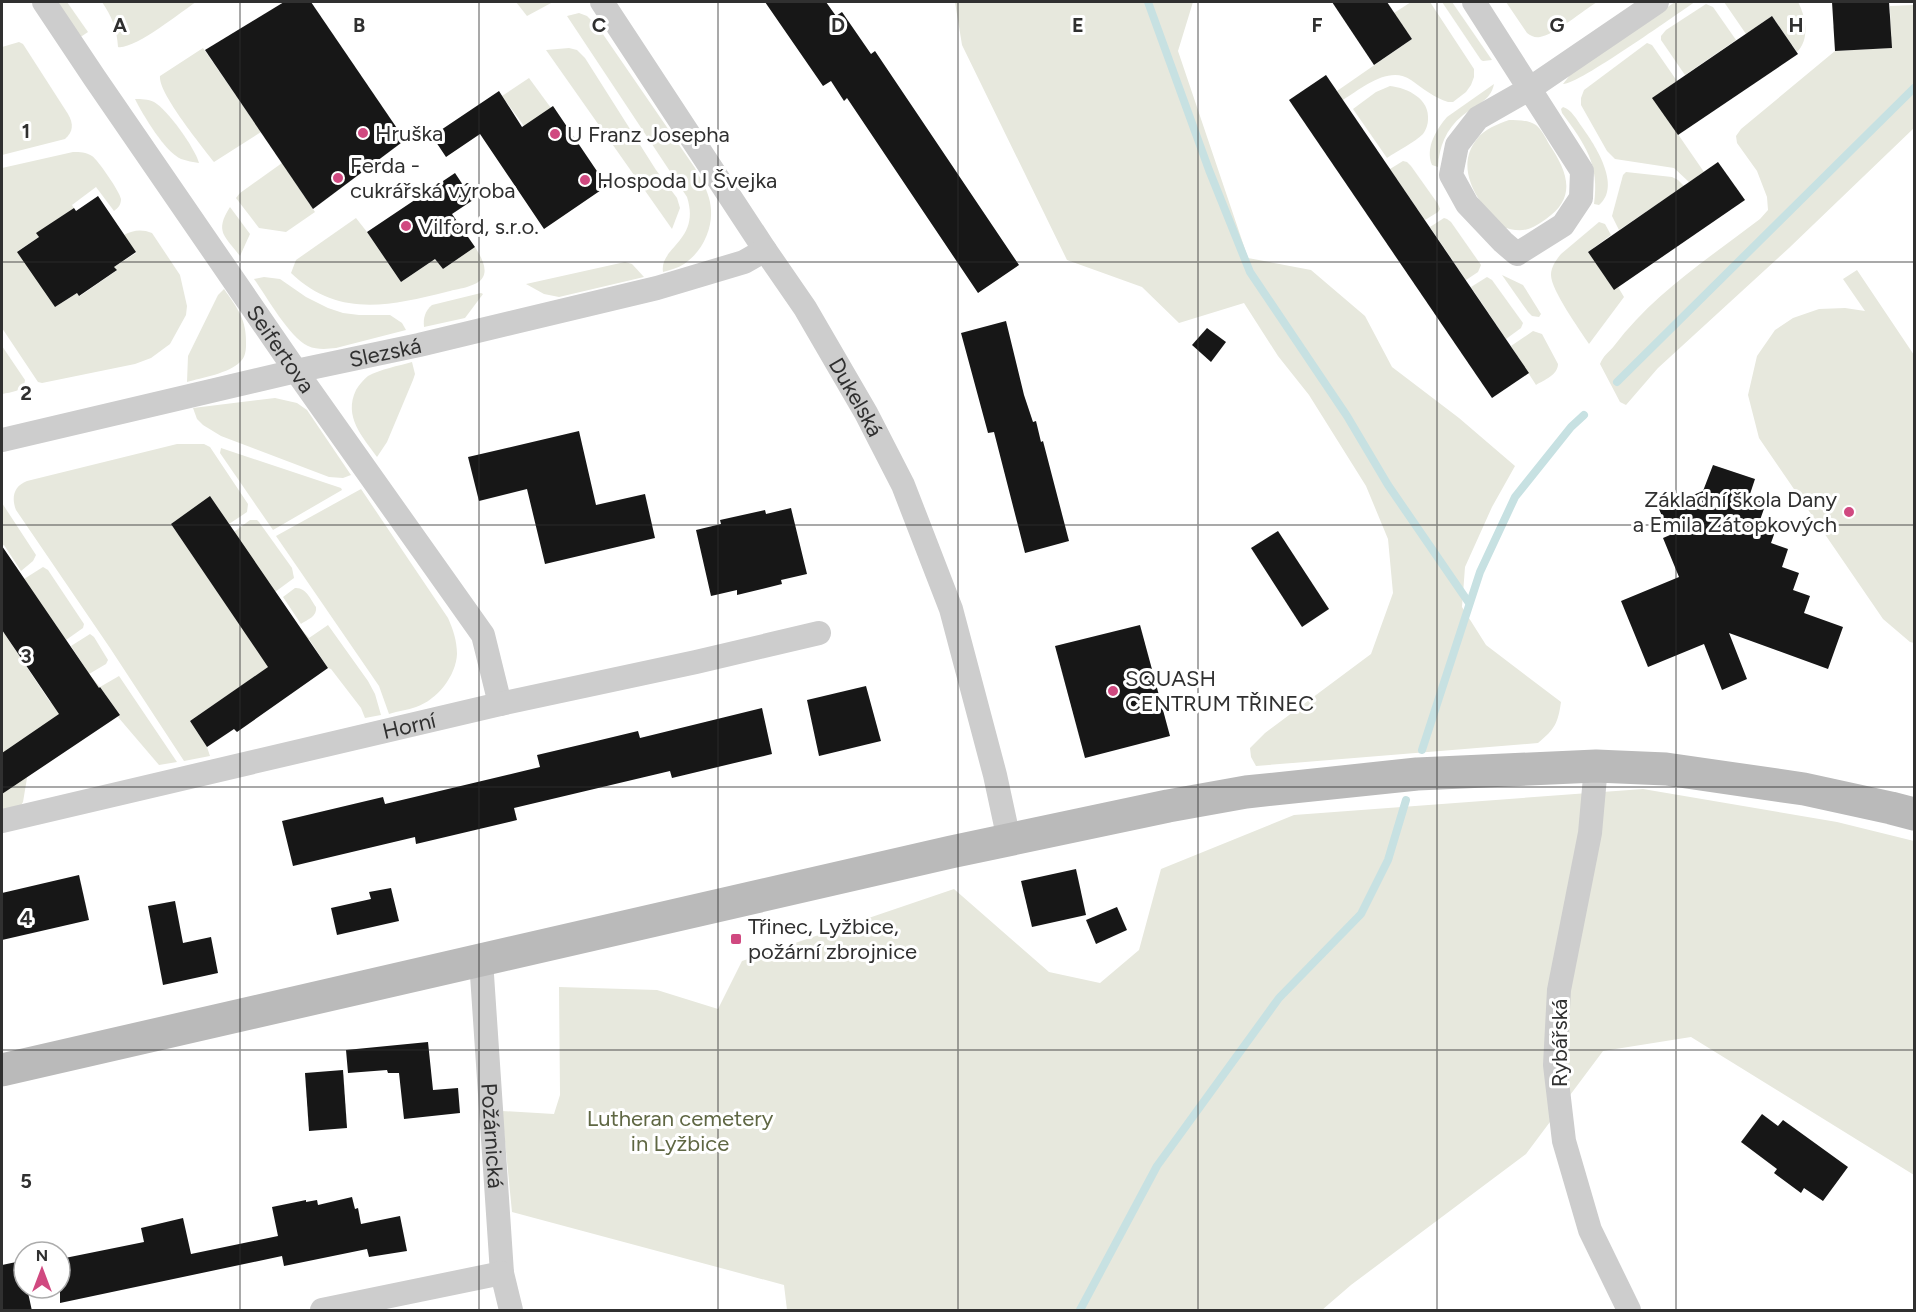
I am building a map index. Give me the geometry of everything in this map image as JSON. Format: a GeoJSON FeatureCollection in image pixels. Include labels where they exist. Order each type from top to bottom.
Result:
{"type":"FeatureCollection","features":[{"type":"Feature","properties":{"kind":"main road"},"geometry":{"type":"LineString","coordinates":[[2,1070],[1009,840],[1246,792],[1417,774],[1596,766],[1666,769],[1804,789],[1914,814]]}},
{"type":"Feature","properties":{"kind":"street","name":"Seifertova"},"geometry":{"type":"LineString","coordinates":[[44,2],[296,371],[483,635],[500,704]]}},
{"type":"Feature","properties":{"kind":"street","name":"Dukelská"},"geometry":{"type":"LineString","coordinates":[[602,2],[805,308],[866,413],[903,485],[951,609],[995,775],[1009,840]]}},
{"type":"Feature","properties":{"kind":"street"},"geometry":{"type":"LineString","coordinates":[[1474,2],[1529,89],[1548,116],[1582,171],[1581,198],[1563,225],[1517,254],[1467,204],[1451,175],[1457,145],[1478,118],[1529,89],[1657,2]]}},
{"type":"Feature","properties":{"kind":"street","name":"Slezská"},"geometry":{"type":"LineString","coordinates":[[2,440],[657,288],[736,265],[765,250]]}},
{"type":"Feature","properties":{"kind":"street","name":"Horní"},"geometry":{"type":"LineString","coordinates":[[2,821],[500,704],[819,633]]}},
{"type":"Feature","properties":{"kind":"street","name":"Rybářská"},"geometry":{"type":"LineString","coordinates":[[1596,766],[1590,832],[1559,990],[1555,1065],[1564,1142],[1590,1230],[1629,1311]]}},
{"type":"Feature","properties":{"kind":"street","name":"Požárnická"},"geometry":{"type":"LineString","coordinates":[[481,960],[502,1273],[511,1311]]}},
{"type":"Feature","properties":{"kind":"street"},"geometry":{"type":"LineString","coordinates":[[322,1311],[502,1273]]}},
{"type":"Feature","properties":{"kind":"green space"},"geometry":{"type":"Polygon","coordinates":[[[54,2],[67,2],[88,32],[79,38],[54,2]]]}},
{"type":"Feature","properties":{"kind":"green space"},"geometry":{"type":"Polygon","coordinates":[[[102,2],[196,2],[146,37],[135,43],[118,47],[113,23],[102,2]]]}},
{"type":"Feature","properties":{"kind":"green space"},"geometry":{"type":"Polygon","coordinates":[[[516,2],[553,2],[527,16],[516,2]]]}},
{"type":"Feature","properties":{"kind":"green space"},"geometry":{"type":"Polygon","coordinates":[[[955,2],[1193,2],[1178,51],[1248,258],[1311,270],[1365,316],[1392,367],[1459,418],[1515,466],[1492,507],[1465,567],[1462,607],[1486,645],[1561,702],[1555,725],[1538,743],[1256,766],[1251,757],[1250,748],[1265,733],[1371,654],[1393,593],[1388,539],[1366,486],[1309,395],[1278,356],[1244,303],[1179,323],[1142,287],[1067,260],[962,45],[955,2]]]}},
{"type":"Feature","properties":{"kind":"green space"},"geometry":{"type":"Polygon","coordinates":[[[1411,2],[1430,2],[1474,69],[1471,85],[1453,102],[1448,102],[1403,76],[1394,75],[1367,84],[1343,100],[1337,91],[1412,39],[1394,13],[1411,2]]]}},
{"type":"Feature","properties":{"kind":"green space"},"geometry":{"type":"Polygon","coordinates":[[[1442,2],[1452,2],[1492,60],[1481,60],[1442,2]]]}},
{"type":"Feature","properties":{"kind":"green space"},"geometry":{"type":"Polygon","coordinates":[[[1506,2],[1597,2],[1561,27],[1538,37],[1527,33],[1506,2]]]}},
{"type":"Feature","properties":{"kind":"green space"},"geometry":{"type":"Polygon","coordinates":[[[1675,2],[1695,2],[1606,62],[1563,84],[1582,65],[1675,2]]]}},
{"type":"Feature","properties":{"kind":"green space"},"geometry":{"type":"Polygon","coordinates":[[[1724,2],[1798,2],[1805,28],[1801,47],[1797,52],[1772,16],[1746,34],[1724,2]]]}},
{"type":"Feature","properties":{"kind":"green space"},"geometry":{"type":"Polygon","coordinates":[[[1706,4],[1713,7],[1736,40],[1685,75],[1661,40],[1661,36],[1666,30],[1706,4]]]}},
{"type":"Feature","properties":{"kind":"green space"},"geometry":{"type":"Polygon","coordinates":[[[1914,5],[1914,128],[1789,248],[1658,368],[1626,405],[1620,402],[1600,364],[1604,356],[1629,327],[1664,293],[1760,219],[1768,210],[1767,197],[1757,171],[1737,143],[1736,136],[1741,129],[1835,51],[1891,48],[1890,6],[1914,5]]]}},
{"type":"Feature","properties":{"kind":"green space"},"geometry":{"type":"Polygon","coordinates":[[[579,13],[587,16],[598,27],[705,186],[711,207],[707,235],[698,251],[677,268],[663,272],[663,263],[689,224],[690,212],[687,197],[567,16],[579,13]]]}},
{"type":"Feature","properties":{"kind":"green space"},"geometry":{"type":"Polygon","coordinates":[[[19,42],[23,44],[68,114],[72,128],[65,139],[2,155],[2,47],[19,42]]]}},
{"type":"Feature","properties":{"kind":"green space"},"geometry":{"type":"Polygon","coordinates":[[[1647,43],[1652,45],[1677,81],[1653,98],[1704,172],[1689,182],[1674,168],[1615,159],[1607,151],[1581,105],[1584,90],[1647,43]]]}},
{"type":"Feature","properties":{"kind":"green space"},"geometry":{"type":"Polygon","coordinates":[[[203,48],[261,132],[214,162],[173,106],[161,84],[160,76],[203,48]]]}},
{"type":"Feature","properties":{"kind":"green space"},"geometry":{"type":"Polygon","coordinates":[[[569,48],[577,50],[585,58],[656,170],[677,198],[680,208],[672,229],[546,50],[569,48]]]}},
{"type":"Feature","properties":{"kind":"green space"},"geometry":{"type":"Polygon","coordinates":[[[529,78],[551,108],[524,126],[502,96],[529,78]]]}},
{"type":"Feature","properties":{"kind":"green space"},"geometry":{"type":"Polygon","coordinates":[[[1494,84],[1486,99],[1462,116],[1452,127],[1442,146],[1438,167],[1432,165],[1431,146],[1443,122],[1494,84]]]}},
{"type":"Feature","properties":{"kind":"green space"},"geometry":{"type":"Polygon","coordinates":[[[1390,86],[1404,89],[1422,101],[1428,113],[1428,120],[1423,134],[1387,158],[1353,109],[1376,92],[1390,86]]]}},
{"type":"Feature","properties":{"kind":"green space"},"geometry":{"type":"Polygon","coordinates":[[[135,99],[154,102],[166,112],[186,139],[199,163],[181,159],[168,149],[135,99]]]}},
{"type":"Feature","properties":{"kind":"green space"},"geometry":{"type":"Polygon","coordinates":[[[1563,107],[1576,118],[1604,166],[1608,187],[1599,205],[1594,204],[1593,166],[1584,145],[1562,113],[1563,107]]]}},
{"type":"Feature","properties":{"kind":"green space"},"geometry":{"type":"Polygon","coordinates":[[[1509,120],[1526,121],[1538,127],[1561,164],[1566,183],[1566,193],[1556,211],[1540,223],[1524,230],[1513,230],[1500,226],[1477,196],[1468,174],[1470,150],[1480,135],[1509,120]]]}},
{"type":"Feature","properties":{"kind":"green space"},"geometry":{"type":"Polygon","coordinates":[[[73,152],[85,153],[95,159],[113,183],[121,201],[114,211],[96,187],[72,205],[74,208],[37,233],[39,237],[18,251],[55,307],[77,293],[80,296],[116,271],[114,267],[136,253],[124,235],[141,231],[152,233],[180,275],[187,306],[186,315],[170,344],[151,358],[135,364],[42,383],[38,382],[2,328],[2,168],[73,152]]]}},
{"type":"Feature","properties":{"kind":"green space"},"geometry":{"type":"Polygon","coordinates":[[[1403,161],[1411,166],[1440,209],[1425,220],[1390,169],[1403,161]]]}},
{"type":"Feature","properties":{"kind":"green space"},"geometry":{"type":"Polygon","coordinates":[[[282,163],[315,212],[286,232],[259,228],[236,198],[282,163]]]}},
{"type":"Feature","properties":{"kind":"green space"},"geometry":{"type":"Polygon","coordinates":[[[1626,172],[1672,177],[1684,186],[1619,230],[1612,216],[1623,175],[1626,172]]]}},
{"type":"Feature","properties":{"kind":"green space"},"geometry":{"type":"Polygon","coordinates":[[[230,207],[250,234],[240,256],[223,233],[223,222],[230,207]]]}},
{"type":"Feature","properties":{"kind":"green space"},"geometry":{"type":"Polygon","coordinates":[[[356,218],[401,282],[435,259],[443,269],[475,247],[484,266],[483,277],[477,283],[461,289],[404,301],[365,305],[327,297],[291,273],[296,260],[356,218]]]}},
{"type":"Feature","properties":{"kind":"green space"},"geometry":{"type":"Polygon","coordinates":[[[1444,218],[1451,222],[1481,265],[1478,272],[1466,280],[1430,227],[1444,218]]]}},
{"type":"Feature","properties":{"kind":"green space"},"geometry":{"type":"Polygon","coordinates":[[[1599,222],[1605,224],[1611,235],[1588,252],[1614,289],[1618,287],[1624,297],[1589,344],[1561,300],[1552,282],[1551,272],[1561,254],[1599,222]]]}},
{"type":"Feature","properties":{"kind":"green space"},"geometry":{"type":"Polygon","coordinates":[[[625,262],[632,264],[644,277],[559,297],[544,294],[526,284],[625,262]]]}},
{"type":"Feature","properties":{"kind":"green space"},"geometry":{"type":"Polygon","coordinates":[[[1857,270],[1914,355],[1914,643],[1883,619],[1759,438],[1748,395],[1757,356],[1775,330],[1793,318],[1819,309],[1845,308],[1865,311],[1843,279],[1857,270]]]}},
{"type":"Feature","properties":{"kind":"green space"},"geometry":{"type":"Polygon","coordinates":[[[1502,275],[1523,285],[1541,314],[1539,317],[1532,316],[1528,312],[1502,275]]]}},
{"type":"Feature","properties":{"kind":"green space"},"geometry":{"type":"Polygon","coordinates":[[[264,277],[280,279],[306,297],[343,313],[390,315],[402,323],[406,330],[336,348],[318,349],[308,346],[286,326],[254,279],[264,277]]]}},
{"type":"Feature","properties":{"kind":"green space"},"geometry":{"type":"Polygon","coordinates":[[[1487,277],[1492,280],[1523,323],[1521,328],[1506,339],[1471,287],[1487,277]]]}},
{"type":"Feature","properties":{"kind":"green space"},"geometry":{"type":"Polygon","coordinates":[[[224,289],[243,322],[246,336],[244,356],[240,362],[229,369],[187,382],[188,356],[218,295],[224,289]]]}},
{"type":"Feature","properties":{"kind":"green space"},"geometry":{"type":"Polygon","coordinates":[[[483,294],[465,318],[424,327],[425,315],[432,305],[483,294]]]}},
{"type":"Feature","properties":{"kind":"green space"},"geometry":{"type":"Polygon","coordinates":[[[1533,331],[1542,334],[1558,364],[1553,374],[1536,385],[1511,346],[1533,331]]]}},
{"type":"Feature","properties":{"kind":"green space"},"geometry":{"type":"Polygon","coordinates":[[[2,346],[25,380],[20,389],[2,394],[2,346]]]}},
{"type":"Feature","properties":{"kind":"green space"},"geometry":{"type":"Polygon","coordinates":[[[412,362],[415,374],[413,380],[387,442],[377,457],[353,418],[352,409],[356,390],[368,376],[412,362]]]}},
{"type":"Feature","properties":{"kind":"green space"},"geometry":{"type":"Polygon","coordinates":[[[275,398],[297,403],[307,410],[351,475],[343,478],[329,477],[221,436],[197,419],[193,408],[275,398]]]}},
{"type":"Feature","properties":{"kind":"green space"},"geometry":{"type":"Polygon","coordinates":[[[177,444],[204,444],[210,447],[248,504],[247,512],[229,524],[210,497],[171,524],[259,653],[298,625],[309,638],[328,625],[368,681],[375,694],[381,715],[365,718],[361,708],[328,668],[309,639],[190,721],[207,747],[210,756],[184,761],[16,510],[14,501],[16,489],[27,481],[177,444]]]}},
{"type":"Feature","properties":{"kind":"green space"},"geometry":{"type":"Polygon","coordinates":[[[221,448],[342,490],[273,530],[220,453],[221,448]]]}},
{"type":"Feature","properties":{"kind":"green space"},"geometry":{"type":"Polygon","coordinates":[[[361,489],[448,618],[456,644],[457,654],[453,671],[438,693],[424,704],[389,714],[379,686],[276,536],[361,489]]]}},
{"type":"Feature","properties":{"kind":"green space"},"geometry":{"type":"Polygon","coordinates":[[[2,503],[36,555],[33,561],[21,571],[4,545],[2,546],[2,503]]]}},
{"type":"Feature","properties":{"kind":"green space"},"geometry":{"type":"Polygon","coordinates":[[[250,520],[259,522],[292,568],[294,578],[275,592],[234,532],[250,520]]]}},
{"type":"Feature","properties":{"kind":"green space"},"geometry":{"type":"Polygon","coordinates":[[[43,567],[48,570],[84,624],[83,628],[66,640],[24,579],[43,567]]]}},
{"type":"Feature","properties":{"kind":"green space"},"geometry":{"type":"Polygon","coordinates":[[[295,588],[305,592],[316,607],[314,615],[301,624],[283,597],[295,588]]]}},
{"type":"Feature","properties":{"kind":"green space"},"geometry":{"type":"Polygon","coordinates":[[[2,630],[50,702],[89,674],[100,687],[8,749],[27,778],[20,807],[2,810],[2,630]]]}},
{"type":"Feature","properties":{"kind":"green space"},"geometry":{"type":"Polygon","coordinates":[[[90,634],[108,660],[106,664],[89,674],[71,646],[90,634]]]}},
{"type":"Feature","properties":{"kind":"green space"},"geometry":{"type":"Polygon","coordinates":[[[119,676],[177,762],[159,765],[118,717],[120,715],[100,687],[119,676]]]}},
{"type":"Feature","properties":{"kind":"green space","name":"Lutheran cemetery in Lyžbice"},"geometry":{"type":"Polygon","coordinates":[[[1643,789],[1837,822],[1914,841],[1914,1175],[1691,1037],[1603,1051],[1526,1154],[1351,1285],[1322,1310],[787,1310],[784,1285],[512,1212],[502,1111],[554,1114],[560,1095],[559,987],[657,990],[718,1009],[742,961],[954,889],[1049,972],[1100,983],[1139,950],[1161,869],[1294,815],[1643,789]]]}},
{"type":"Feature","properties":{"kind":"building"},"geometry":{"type":"Polygon","coordinates":[[[284,2],[311,2],[405,140],[313,209],[205,50],[284,2]]]}},
{"type":"Feature","properties":{"kind":"building"},"geometry":{"type":"Polygon","coordinates":[[[765,2],[826,2],[836,16],[842,12],[871,54],[875,51],[1019,265],[978,293],[847,98],[844,101],[831,81],[823,86],[765,2]]]}},
{"type":"Feature","properties":{"kind":"building"},"geometry":{"type":"Polygon","coordinates":[[[1332,2],[1387,2],[1412,39],[1374,65],[1332,2]]]}},
{"type":"Feature","properties":{"kind":"building"},"geometry":{"type":"Polygon","coordinates":[[[1832,2],[1889,2],[1892,48],[1835,51],[1832,2]]]}},
{"type":"Feature","properties":{"kind":"building"},"geometry":{"type":"Polygon","coordinates":[[[1772,16],[1798,54],[1678,135],[1652,98],[1772,16]]]}},
{"type":"Feature","properties":{"kind":"building"},"geometry":{"type":"Polygon","coordinates":[[[1326,75],[1529,373],[1492,398],[1289,100],[1326,75]]]}},
{"type":"Feature","properties":{"kind":"building"},"geometry":{"type":"Polygon","coordinates":[[[499,91],[522,127],[553,106],[607,186],[544,229],[480,134],[446,157],[432,136],[499,91]]]}},
{"type":"Feature","properties":{"kind":"building"},"geometry":{"type":"Polygon","coordinates":[[[1718,162],[1745,200],[1614,290],[1588,252],[1718,162]]]}},
{"type":"Feature","properties":{"kind":"building"},"geometry":{"type":"Polygon","coordinates":[[[455,173],[473,200],[452,214],[475,247],[443,269],[435,259],[401,282],[367,232],[455,173]]]}},
{"type":"Feature","properties":{"kind":"building"},"geometry":{"type":"Polygon","coordinates":[[[98,196],[136,252],[114,267],[117,270],[79,296],[77,293],[55,307],[17,252],[39,237],[36,233],[74,208],[76,211],[98,196]]]}},
{"type":"Feature","properties":{"kind":"building"},"geometry":{"type":"Polygon","coordinates":[[[1006,321],[1024,395],[1033,422],[1036,421],[1041,442],[1043,441],[1069,541],[1025,553],[994,432],[988,433],[961,333],[1006,321]]]}},
{"type":"Feature","properties":{"kind":"building"},"geometry":{"type":"Polygon","coordinates":[[[1207,328],[1226,342],[1211,362],[1192,345],[1207,328]]]}},
{"type":"Feature","properties":{"kind":"building"},"geometry":{"type":"Polygon","coordinates":[[[579,431],[596,505],[645,494],[655,538],[545,564],[527,489],[479,501],[468,457],[579,431]]]}},
{"type":"Feature","properties":{"kind":"building"},"geometry":{"type":"Polygon","coordinates":[[[1713,465],[1755,479],[1749,497],[1766,503],[1760,520],[1777,526],[1771,543],[1788,549],[1782,567],[1799,573],[1793,590],[1810,596],[1804,613],[1843,627],[1828,669],[1729,633],[1747,679],[1722,690],[1704,644],[1648,667],[1621,601],[1679,577],[1663,538],[1670,535],[1659,509],[1703,491],[1713,465]]]}},
{"type":"Feature","properties":{"kind":"building"},"geometry":{"type":"Polygon","coordinates":[[[210,496],[328,668],[237,732],[234,729],[207,747],[190,721],[268,667],[171,524],[210,496]]]}},
{"type":"Feature","properties":{"kind":"building"},"geometry":{"type":"Polygon","coordinates":[[[791,508],[807,574],[781,580],[782,584],[737,595],[737,590],[711,596],[696,530],[721,524],[720,520],[765,510],[766,514],[791,508]]]}},
{"type":"Feature","properties":{"kind":"building"},"geometry":{"type":"Polygon","coordinates":[[[1278,531],[1329,609],[1302,627],[1251,548],[1278,531]]]}},
{"type":"Feature","properties":{"kind":"building"},"geometry":{"type":"Polygon","coordinates":[[[2,546],[120,715],[2,794],[2,753],[59,714],[2,630],[2,546]]]}},
{"type":"Feature","properties":{"kind":"building","name":"SQUASH CENTRUM TŘINEC"},"geometry":{"type":"Polygon","coordinates":[[[1140,625],[1170,736],[1085,758],[1055,646],[1140,625]]]}},
{"type":"Feature","properties":{"kind":"building"},"geometry":{"type":"Polygon","coordinates":[[[866,686],[881,741],[819,756],[807,700],[866,686]]]}},
{"type":"Feature","properties":{"kind":"building"},"geometry":{"type":"Polygon","coordinates":[[[762,708],[772,754],[672,778],[670,771],[514,808],[517,820],[416,844],[415,837],[293,866],[282,821],[383,797],[385,804],[540,767],[537,755],[638,731],[640,738],[762,708]]]}},
{"type":"Feature","properties":{"kind":"building"},"geometry":{"type":"Polygon","coordinates":[[[1076,869],[1086,915],[1032,927],[1021,881],[1076,869]]]}},
{"type":"Feature","properties":{"kind":"building"},"geometry":{"type":"Polygon","coordinates":[[[79,875],[89,920],[2,940],[2,893],[79,875]]]}},
{"type":"Feature","properties":{"kind":"building"},"geometry":{"type":"Polygon","coordinates":[[[391,888],[399,921],[337,935],[331,908],[371,899],[369,892],[391,888]]]}},
{"type":"Feature","properties":{"kind":"building"},"geometry":{"type":"Polygon","coordinates":[[[175,901],[183,943],[211,937],[218,973],[163,985],[148,906],[175,901]]]}},
{"type":"Feature","properties":{"kind":"building"},"geometry":{"type":"Polygon","coordinates":[[[1117,907],[1127,930],[1096,944],[1086,920],[1117,907]]]}},
{"type":"Feature","properties":{"kind":"building"},"geometry":{"type":"Polygon","coordinates":[[[428,1042],[433,1090],[458,1088],[460,1113],[404,1119],[399,1073],[388,1073],[387,1070],[348,1073],[346,1050],[428,1042]]]}},
{"type":"Feature","properties":{"kind":"building"},"geometry":{"type":"Polygon","coordinates":[[[343,1070],[347,1128],[309,1131],[305,1073],[343,1070]]]}},
{"type":"Feature","properties":{"kind":"building"},"geometry":{"type":"Polygon","coordinates":[[[1762,1114],[1778,1126],[1783,1120],[1848,1167],[1823,1201],[1804,1188],[1801,1193],[1774,1173],[1777,1169],[1741,1142],[1762,1114]]]}},
{"type":"Feature","properties":{"kind":"building"},"geometry":{"type":"Polygon","coordinates":[[[352,1197],[355,1209],[358,1208],[361,1224],[400,1216],[407,1251],[369,1257],[367,1249],[284,1266],[282,1256],[60,1303],[60,1300],[72,1300],[72,1257],[144,1242],[141,1228],[183,1218],[191,1254],[278,1236],[272,1207],[306,1200],[306,1202],[317,1200],[318,1205],[352,1197]]]}},
{"type":"Feature","properties":{"kind":"building"},"geometry":{"type":"Polygon","coordinates":[[[12,1263],[12,1300],[30,1300],[32,1311],[2,1311],[2,1265],[12,1263]]]}},
{"type":"Feature","properties":{"kind":"waterway"},"geometry":{"type":"LineString","coordinates":[[1148,2],[1209,170],[1250,272],[1347,416],[1388,485],[1469,603]]}},
{"type":"Feature","properties":{"kind":"waterway"},"geometry":{"type":"LineString","coordinates":[[1617,382],[1914,88]]}},
{"type":"Feature","properties":{"kind":"waterway"},"geometry":{"type":"LineString","coordinates":[[1422,750],[1480,572],[1515,497],[1571,427],[1584,415]]}},
{"type":"Feature","properties":{"kind":"waterway"},"geometry":{"type":"LineString","coordinates":[[1080,1310],[1157,1166],[1279,998],[1361,914],[1388,860],[1406,800]]}},
{"type":"Feature","properties":{"kind":"place","name":"Hruška"},"geometry":{"type":"Point","coordinates":[363,133]}},
{"type":"Feature","properties":{"kind":"place","name":"U Franz Josepha"},"geometry":{"type":"Point","coordinates":[555,134]}},
{"type":"Feature","properties":{"kind":"place","name":"Ferda - cukrářská výroba"},"geometry":{"type":"Point","coordinates":[338,178]}},
{"type":"Feature","properties":{"kind":"place","name":"Hospoda U Švejka"},"geometry":{"type":"Point","coordinates":[585,180]}},
{"type":"Feature","properties":{"kind":"place","name":"Vilford, s.r.o."},"geometry":{"type":"Point","coordinates":[406,226]}},
{"type":"Feature","properties":{"kind":"place","name":"Základní škola Dany a Emila Zátopkových"},"geometry":{"type":"Point","coordinates":[1849,512]}},
{"type":"Feature","properties":{"kind":"place","name":"SQUASH CENTRUM TŘINEC"},"geometry":{"type":"Point","coordinates":[1113,691]}},
{"type":"Feature","properties":{"kind":"place","name":"Třinec, Lyžbice, požární zbrojnice"},"geometry":{"type":"Point","coordinates":[736,939]}}]}
